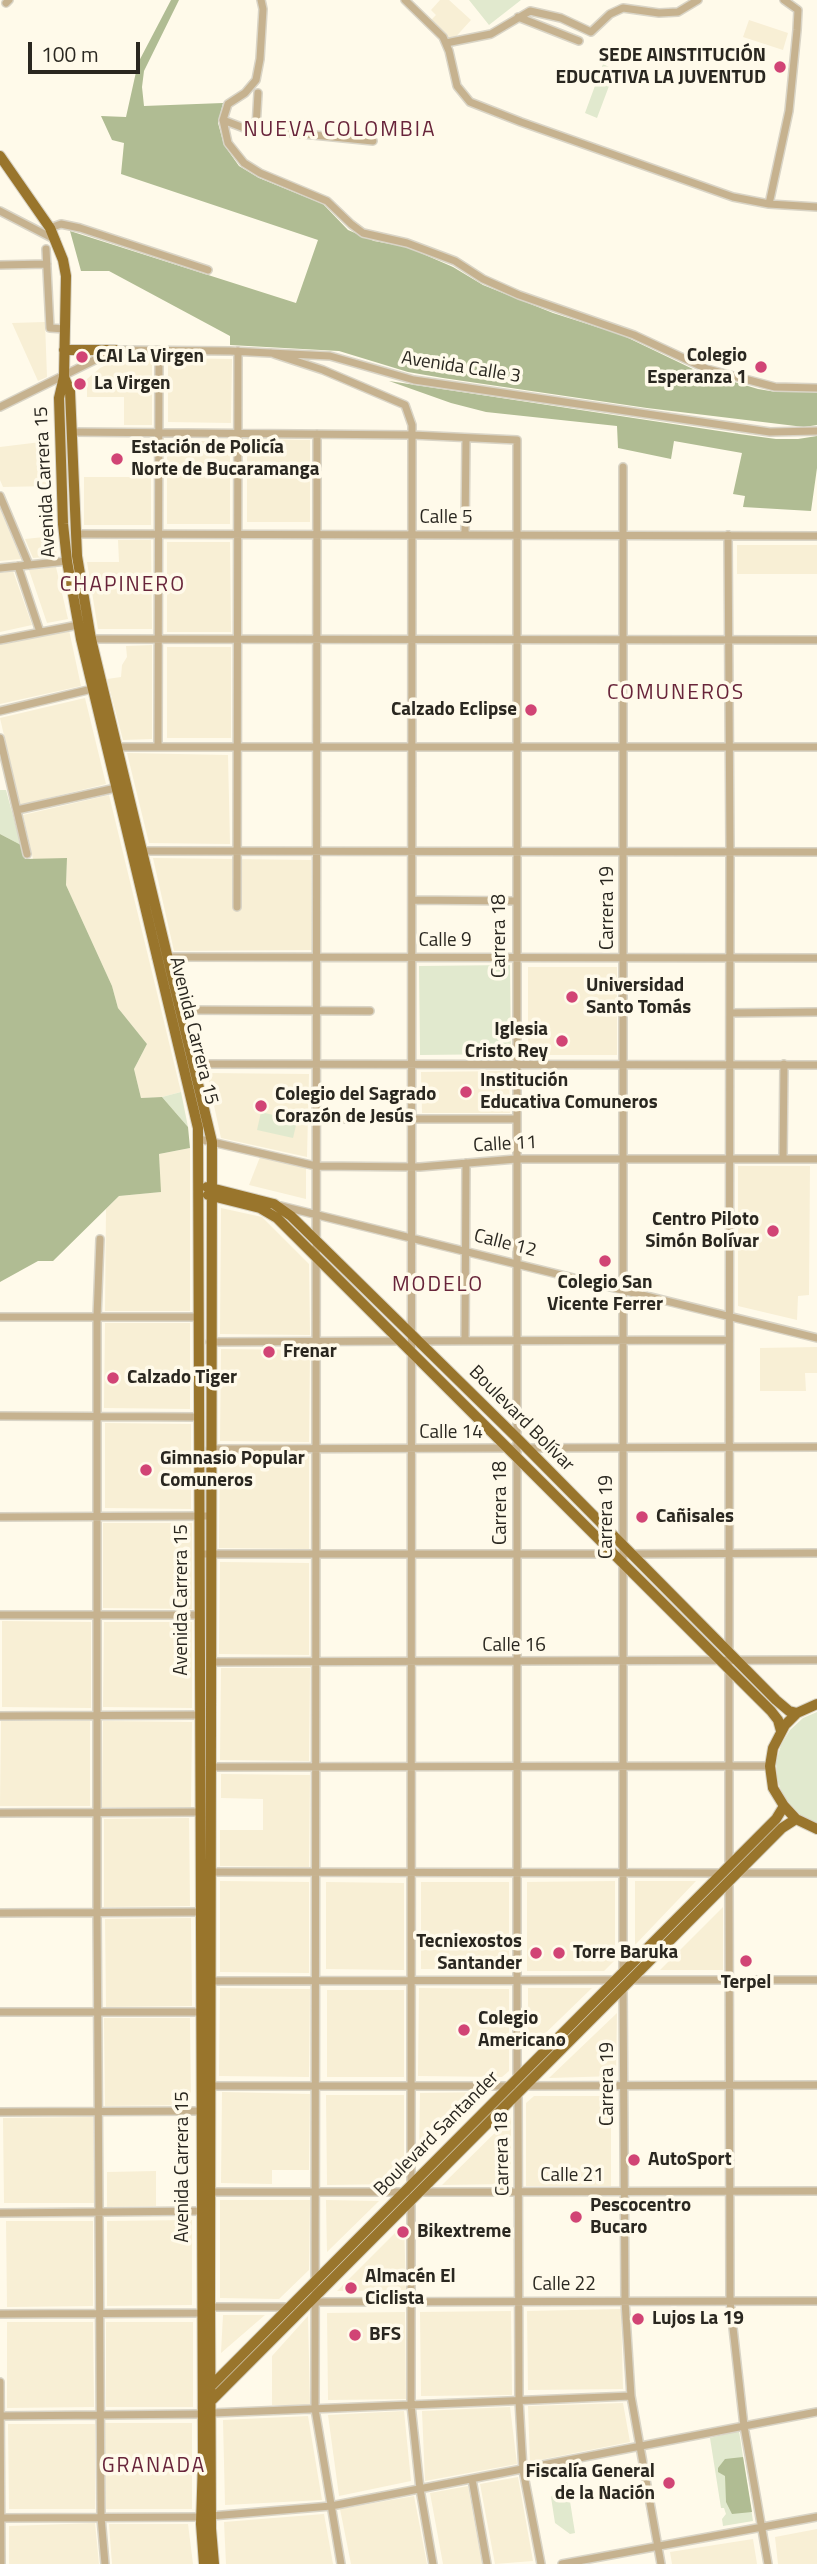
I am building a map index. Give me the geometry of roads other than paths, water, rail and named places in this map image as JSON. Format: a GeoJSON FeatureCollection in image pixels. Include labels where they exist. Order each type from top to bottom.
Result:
{"type":"FeatureCollection","features":[{"type":"Feature","properties":{"kind":"main road"},"geometry":{"type":"LineString","coordinates":[[0,156],[56,240],[66,276],[64,377]]}},
{"type":"Feature","properties":{"kind":"main road"},"geometry":{"type":"LineString","coordinates":[[64,349],[115,350]]}},
{"type":"Feature","properties":{"kind":"main road","name":"Avenida Carrera 15"},"geometry":{"type":"LineString","coordinates":[[64,377],[70,391],[75,534],[92,689],[162,957],[181,1010],[212,1142],[210,1449],[205,1516]]}},
{"type":"Feature","properties":{"kind":"main road","name":"Avenida Carrera 15"},"geometry":{"type":"LineString","coordinates":[[64,377],[59,392],[63,524],[78,625],[86,639],[117,747],[142,852],[199,1139],[200,1417],[210,1662],[210,2086],[201,2313],[207,2398],[204,2564]]}},
{"type":"Feature","properties":{"kind":"main road"},"geometry":{"type":"LineString","coordinates":[[199,1189],[211,1192]]}},
{"type":"Feature","properties":{"kind":"main road","name":"Boulevard Bolívar"},"geometry":{"type":"LineString","coordinates":[[211,1192],[274,1204],[291,1216],[414,1339],[516,1448],[729,1661],[776,1716],[780,1731]]}},
{"type":"Feature","properties":{"kind":"main road","name":"Boulevard Bolívar"},"geometry":{"type":"LineString","coordinates":[[211,1192],[272,1214],[412,1353],[516,1448]]}},
{"type":"Feature","properties":{"kind":"main road","name":"Avenida Carrera 15"},"geometry":{"type":"LineString","coordinates":[[205,1555],[200,1615],[200,2111],[205,2192]]}},
{"type":"Feature","properties":{"kind":"main road","name":"Boulevard Bolívar"},"geometry":{"type":"LineString","coordinates":[[729,1661],[781,1704],[797,1713]]}},
{"type":"Feature","properties":{"kind":"main road"},"geometry":{"type":"LineString","coordinates":[[817,1704],[797,1713],[780,1731],[770,1766],[773,1788],[784,1807],[796,1819],[817,1829]]}},
{"type":"Feature","properties":{"kind":"main road","name":"Boulevard Santander"},"geometry":{"type":"LineString","coordinates":[[730,1873],[784,1807]]}},
{"type":"Feature","properties":{"kind":"main road","name":"Boulevard Santander"},"geometry":{"type":"LineString","coordinates":[[207,2398],[211,2386],[316,2281],[411,2192],[730,1873],[786,1824],[796,1819]]}},
{"type":"Feature","properties":{"kind":"main road","name":"Boulevard Santander"},"geometry":{"type":"LineString","coordinates":[[207,2398],[312,2302],[411,2192]]}},
{"type":"Feature","properties":{"kind":"main road","name":"Avenida Carrera 15"},"geometry":{"type":"LineString","coordinates":[[205,2211],[211,2386]]}},
{"type":"Feature","properties":{"kind":"main road","name":"Avenida Carrera 15"},"geometry":{"type":"LineString","coordinates":[[206,2516],[214,2564]]}},
{"type":"Feature","properties":{"kind":"street"},"geometry":{"type":"LineString","coordinates":[[261,0],[263,9],[260,59],[256,79],[245,93],[228,104],[223,120],[228,143],[244,163],[260,173],[327,201],[363,233],[407,243],[447,258],[519,295],[634,335],[707,369],[775,387],[817,388]]}},
{"type":"Feature","properties":{"kind":"street"},"geometry":{"type":"LineString","coordinates":[[405,0],[434,27],[446,43],[457,86],[470,102],[733,197],[769,204],[817,207]]}},
{"type":"Feature","properties":{"kind":"street"},"geometry":{"type":"LineString","coordinates":[[446,43],[491,34],[530,11],[561,18],[590,32],[610,14],[623,8],[659,13],[678,12],[698,0]]}},
{"type":"Feature","properties":{"kind":"street"},"geometry":{"type":"LineString","coordinates":[[769,204],[789,111],[797,30],[798,10],[784,0]]}},
{"type":"Feature","properties":{"kind":"street"},"geometry":{"type":"LineString","coordinates":[[518,17],[579,41]]}},
{"type":"Feature","properties":{"kind":"street"},"geometry":{"type":"LineString","coordinates":[[256,128],[258,93]]}},
{"type":"Feature","properties":{"kind":"street"},"geometry":{"type":"LineString","coordinates":[[223,120],[244,128],[373,141]]}},
{"type":"Feature","properties":{"kind":"street"},"geometry":{"type":"LineString","coordinates":[[0,211],[56,240]]}},
{"type":"Feature","properties":{"kind":"street"},"geometry":{"type":"LineString","coordinates":[[50,228],[61,224],[80,228],[208,270]]}},
{"type":"Feature","properties":{"kind":"street"},"geometry":{"type":"LineString","coordinates":[[46,249],[50,328],[65,329]]}},
{"type":"Feature","properties":{"kind":"street"},"geometry":{"type":"LineString","coordinates":[[0,265],[47,264]]}},
{"type":"Feature","properties":{"kind":"street","name":"Avenida Calle 3"},"geometry":{"type":"LineString","coordinates":[[0,407],[115,350],[238,351],[343,358],[414,380],[778,433],[817,430]]}},
{"type":"Feature","properties":{"kind":"street"},"geometry":{"type":"LineString","coordinates":[[158,747],[159,350]]}},
{"type":"Feature","properties":{"kind":"street"},"geometry":{"type":"LineString","coordinates":[[236,907],[238,351]]}},
{"type":"Feature","properties":{"kind":"street"},"geometry":{"type":"LineString","coordinates":[[271,352],[323,370],[405,405],[410,414],[412,435],[414,1339],[411,1554],[411,2405],[420,2489],[433,2564]]}},
{"type":"Feature","properties":{"kind":"street"},"geometry":{"type":"LineString","coordinates":[[72,432],[412,435],[466,438],[465,534]]}},
{"type":"Feature","properties":{"kind":"street"},"geometry":{"type":"LineString","coordinates":[[317,434],[316,2281],[312,2302],[315,2409],[341,2564]]}},
{"type":"Feature","properties":{"kind":"street","name":"Carrera 18"},"geometry":{"type":"LineString","coordinates":[[466,438],[517,440],[516,1872],[519,2400],[523,2470],[541,2564]]}},
{"type":"Feature","properties":{"kind":"street","name":"Carrera 19"},"geometry":{"type":"LineString","coordinates":[[623,467],[622,1554],[625,2301],[631,2396],[661,2564]]}},
{"type":"Feature","properties":{"kind":"street"},"geometry":{"type":"LineString","coordinates":[[0,496],[29,565]]}},
{"type":"Feature","properties":{"kind":"street","name":"Calle 5"},"geometry":{"type":"LineString","coordinates":[[75,534],[817,536]]}},
{"type":"Feature","properties":{"kind":"street"},"geometry":{"type":"LineString","coordinates":[[728,536],[730,2301],[744,2426],[768,2564]]}},
{"type":"Feature","properties":{"kind":"street"},"geometry":{"type":"LineString","coordinates":[[0,568],[67,561]]}},
{"type":"Feature","properties":{"kind":"street"},"geometry":{"type":"LineString","coordinates":[[18,566],[40,632]]}},
{"type":"Feature","properties":{"kind":"street"},"geometry":{"type":"LineString","coordinates":[[0,640],[78,625]]}},
{"type":"Feature","properties":{"kind":"street"},"geometry":{"type":"LineString","coordinates":[[86,639],[817,640]]}},
{"type":"Feature","properties":{"kind":"street"},"geometry":{"type":"LineString","coordinates":[[0,712],[92,689]]}},
{"type":"Feature","properties":{"kind":"street"},"geometry":{"type":"LineString","coordinates":[[0,738],[27,853]]}},
{"type":"Feature","properties":{"kind":"street"},"geometry":{"type":"LineString","coordinates":[[117,747],[817,747]]}},
{"type":"Feature","properties":{"kind":"street"},"geometry":{"type":"LineString","coordinates":[[0,786],[12,787]]}},
{"type":"Feature","properties":{"kind":"street"},"geometry":{"type":"LineString","coordinates":[[17,810],[116,788]]}},
{"type":"Feature","properties":{"kind":"street"},"geometry":{"type":"LineString","coordinates":[[142,852],[817,852]]}},
{"type":"Feature","properties":{"kind":"street"},"geometry":{"type":"LineString","coordinates":[[412,900],[516,901]]}},
{"type":"Feature","properties":{"kind":"street","name":"Calle 9"},"geometry":{"type":"LineString","coordinates":[[162,957],[817,958]]}},
{"type":"Feature","properties":{"kind":"street"},"geometry":{"type":"LineString","coordinates":[[181,1010],[370,1011]]}},
{"type":"Feature","properties":{"kind":"street"},"geometry":{"type":"LineString","coordinates":[[730,1013],[817,1013]]}},
{"type":"Feature","properties":{"kind":"street"},"geometry":{"type":"LineString","coordinates":[[195,1064],[817,1065]]}},
{"type":"Feature","properties":{"kind":"street"},"geometry":{"type":"LineString","coordinates":[[783,1159],[784,1065]]}},
{"type":"Feature","properties":{"kind":"street"},"geometry":{"type":"LineString","coordinates":[[317,1119],[516,1119]]}},
{"type":"Feature","properties":{"kind":"street","name":"Calle 11"},"geometry":{"type":"LineString","coordinates":[[199,1139],[316,1166],[412,1167],[516,1159],[817,1159]]}},
{"type":"Feature","properties":{"kind":"street"},"geometry":{"type":"LineString","coordinates":[[465,1341],[466,1163]]}},
{"type":"Feature","properties":{"kind":"street","name":"Calle 12"},"geometry":{"type":"LineString","coordinates":[[274,1204],[817,1338]]}},
{"type":"Feature","properties":{"kind":"street"},"geometry":{"type":"LineString","coordinates":[[100,1239],[97,1317],[97,2012],[101,2517],[105,2564]]}},
{"type":"Feature","properties":{"kind":"street"},"geometry":{"type":"LineString","coordinates":[[0,1317],[200,1317]]}},
{"type":"Feature","properties":{"kind":"street"},"geometry":{"type":"LineString","coordinates":[[210,1342],[414,1339],[728,1340]]}},
{"type":"Feature","properties":{"kind":"street"},"geometry":{"type":"LineString","coordinates":[[0,1416],[200,1417]]}},
{"type":"Feature","properties":{"kind":"street","name":"Calle 14"},"geometry":{"type":"LineString","coordinates":[[210,1449],[817,1447]]}},
{"type":"Feature","properties":{"kind":"street"},"geometry":{"type":"LineString","coordinates":[[0,1517],[205,1516]]}},
{"type":"Feature","properties":{"kind":"street"},"geometry":{"type":"LineString","coordinates":[[205,1555],[817,1553]]}},
{"type":"Feature","properties":{"kind":"street"},"geometry":{"type":"LineString","coordinates":[[0,1615],[200,1615]]}},
{"type":"Feature","properties":{"kind":"street","name":"Calle 16"},"geometry":{"type":"LineString","coordinates":[[210,1662],[817,1660]]}},
{"type":"Feature","properties":{"kind":"street"},"geometry":{"type":"LineString","coordinates":[[0,1716],[200,1715]]}},
{"type":"Feature","properties":{"kind":"street"},"geometry":{"type":"LineString","coordinates":[[210,1767],[770,1766]]}},
{"type":"Feature","properties":{"kind":"street"},"geometry":{"type":"LineString","coordinates":[[0,1813],[200,1812]]}},
{"type":"Feature","properties":{"kind":"street"},"geometry":{"type":"LineString","coordinates":[[210,1872],[817,1872]]}},
{"type":"Feature","properties":{"kind":"street"},"geometry":{"type":"LineString","coordinates":[[0,1913],[200,1912]]}},
{"type":"Feature","properties":{"kind":"street"},"geometry":{"type":"LineString","coordinates":[[210,1981],[817,1980]]}},
{"type":"Feature","properties":{"kind":"street"},"geometry":{"type":"LineString","coordinates":[[0,2012],[200,2012]]}},
{"type":"Feature","properties":{"kind":"street"},"geometry":{"type":"LineString","coordinates":[[210,2086],[817,2085]]}},
{"type":"Feature","properties":{"kind":"street"},"geometry":{"type":"LineString","coordinates":[[0,2112],[200,2111]]}},
{"type":"Feature","properties":{"kind":"street","name":"Calle 21"},"geometry":{"type":"LineString","coordinates":[[205,2192],[817,2191]]}},
{"type":"Feature","properties":{"kind":"street"},"geometry":{"type":"LineString","coordinates":[[0,2213],[205,2211]]}},
{"type":"Feature","properties":{"kind":"street","name":"Calle 22"},"geometry":{"type":"LineString","coordinates":[[210,2306],[290,2307],[312,2302],[411,2301],[817,2301]]}},
{"type":"Feature","properties":{"kind":"street"},"geometry":{"type":"LineString","coordinates":[[0,2314],[201,2313],[210,2306]]}},
{"type":"Feature","properties":{"kind":"street"},"geometry":{"type":"LineString","coordinates":[[0,2382],[1,2564]]}},
{"type":"Feature","properties":{"kind":"street"},"geometry":{"type":"LineString","coordinates":[[0,2416],[207,2413],[631,2396]]}},
{"type":"Feature","properties":{"kind":"street"},"geometry":{"type":"LineString","coordinates":[[1,2518],[206,2516],[331,2506],[817,2412]]}},
{"type":"Feature","properties":{"kind":"street"},"geometry":{"type":"LineString","coordinates":[[472,2479],[487,2564]]}},
{"type":"Feature","properties":{"kind":"street"},"geometry":{"type":"LineString","coordinates":[[562,2564],[817,2517]]}},
{"type":"Feature","properties":{"kind":"place","name":"SEDE AINSTITUCIÓN EDUCATIVA LA JUVENTUD"},"geometry":{"type":"Point","coordinates":[780,67]}},
{"type":"Feature","properties":{"kind":"place","name":"CAI La Virgen"},"geometry":{"type":"Point","coordinates":[82,357]}},
{"type":"Feature","properties":{"kind":"place","name":"Colegio Esperanza 1"},"geometry":{"type":"Point","coordinates":[761,367]}},
{"type":"Feature","properties":{"kind":"place","name":"La Virgen"},"geometry":{"type":"Point","coordinates":[80,384]}},
{"type":"Feature","properties":{"kind":"place","name":"Estación de Policía Norte de Bucaramanga"},"geometry":{"type":"Point","coordinates":[117,459]}},
{"type":"Feature","properties":{"kind":"place","name":"Calzado Eclipse"},"geometry":{"type":"Point","coordinates":[531,710]}},
{"type":"Feature","properties":{"kind":"place","name":"Universidad Santo Tomás"},"geometry":{"type":"Point","coordinates":[572,997]}},
{"type":"Feature","properties":{"kind":"place","name":"Iglesia Cristo Rey"},"geometry":{"type":"Point","coordinates":[562,1041]}},
{"type":"Feature","properties":{"kind":"place","name":"Institución Educativa Comuneros"},"geometry":{"type":"Point","coordinates":[466,1092]}},
{"type":"Feature","properties":{"kind":"place","name":"Colegio del Sagrado Corazón de Jesús"},"geometry":{"type":"Point","coordinates":[261,1106]}},
{"type":"Feature","properties":{"kind":"place","name":"Centro Piloto Simón Bolívar"},"geometry":{"type":"Point","coordinates":[773,1231]}},
{"type":"Feature","properties":{"kind":"place","name":"Colegio San Vicente Ferrer"},"geometry":{"type":"Point","coordinates":[605,1261]}},
{"type":"Feature","properties":{"kind":"place","name":"Frenar"},"geometry":{"type":"Point","coordinates":[269,1352]}},
{"type":"Feature","properties":{"kind":"place","name":"Calzado Tiger"},"geometry":{"type":"Point","coordinates":[113,1378]}},
{"type":"Feature","properties":{"kind":"place","name":"Gimnasio Popular Comuneros"},"geometry":{"type":"Point","coordinates":[146,1470]}},
{"type":"Feature","properties":{"kind":"place","name":"Cañisales"},"geometry":{"type":"Point","coordinates":[642,1517]}},
{"type":"Feature","properties":{"kind":"place","name":"Tecniexostos Santander"},"geometry":{"type":"Point","coordinates":[536,1953]}},
{"type":"Feature","properties":{"kind":"place","name":"Torre Baruka"},"geometry":{"type":"Point","coordinates":[559,1953]}},
{"type":"Feature","properties":{"kind":"place","name":"Terpel"},"geometry":{"type":"Point","coordinates":[746,1961]}},
{"type":"Feature","properties":{"kind":"place","name":"Colegio Americano"},"geometry":{"type":"Point","coordinates":[464,2030]}},
{"type":"Feature","properties":{"kind":"place","name":"AutoSport"},"geometry":{"type":"Point","coordinates":[634,2160]}},
{"type":"Feature","properties":{"kind":"place","name":"Pescocentro Bucaro"},"geometry":{"type":"Point","coordinates":[576,2217]}},
{"type":"Feature","properties":{"kind":"place","name":"Bikextreme"},"geometry":{"type":"Point","coordinates":[403,2232]}},
{"type":"Feature","properties":{"kind":"place","name":"Almacén El Ciclista"},"geometry":{"type":"Point","coordinates":[351,2288]}},
{"type":"Feature","properties":{"kind":"place","name":"Lujos La 19"},"geometry":{"type":"Point","coordinates":[638,2319]}},
{"type":"Feature","properties":{"kind":"place","name":"BFS"},"geometry":{"type":"Point","coordinates":[355,2335]}},
{"type":"Feature","properties":{"kind":"place","name":"Fiscalía General de la Nación"},"geometry":{"type":"Point","coordinates":[669,2483]}},
{"type":"Feature","properties":{"kind":"district","name":"NUEVA COLOMBIA"},"geometry":{"type":"Point","coordinates":[340,131]}},
{"type":"Feature","properties":{"kind":"district","name":"CHAPINERO"},"geometry":{"type":"Point","coordinates":[123,586]}},
{"type":"Feature","properties":{"kind":"district","name":"COMUNEROS"},"geometry":{"type":"Point","coordinates":[676,694]}},
{"type":"Feature","properties":{"kind":"district","name":"MODELO"},"geometry":{"type":"Point","coordinates":[438,1286]}},
{"type":"Feature","properties":{"kind":"district","name":"GRANADA"},"geometry":{"type":"Point","coordinates":[154,2467]}}]}
